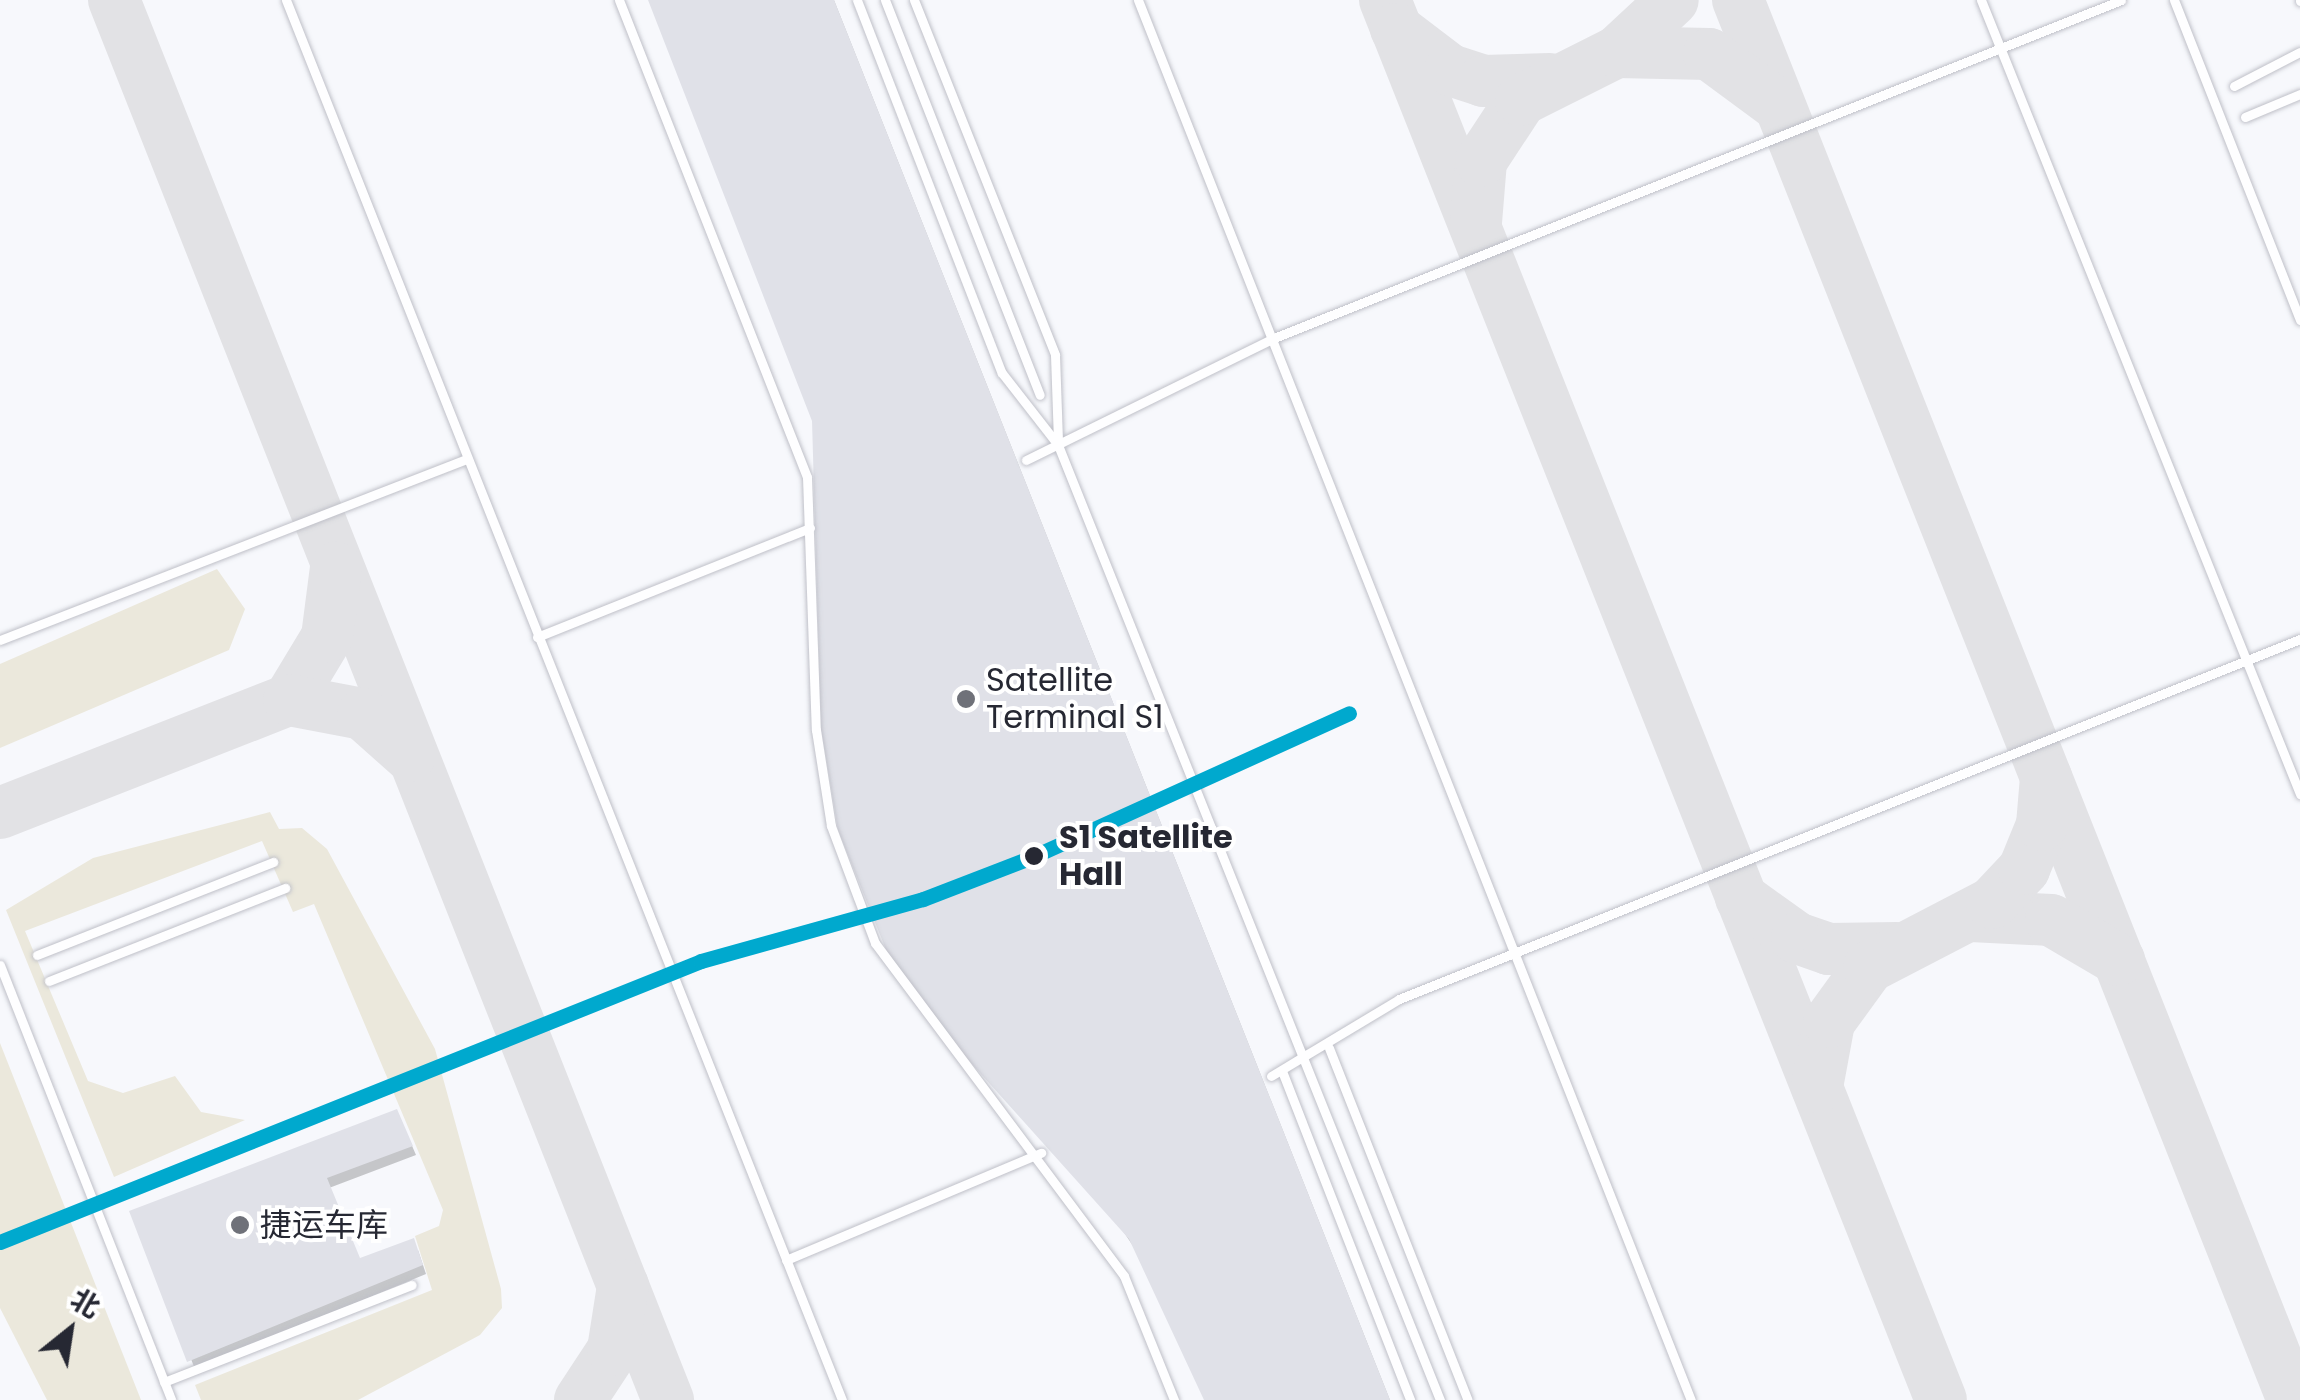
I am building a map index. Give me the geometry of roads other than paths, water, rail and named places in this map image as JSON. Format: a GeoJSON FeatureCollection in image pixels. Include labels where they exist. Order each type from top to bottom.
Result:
{"type":"FeatureCollection","features":[{"type":"Feature","properties":{"kind":"lane"},"geometry":{"type":"LineString","coordinates":[[286,0],[842,1400]]}},
{"type":"Feature","properties":{"kind":"lane"},"geometry":{"type":"LineString","coordinates":[[619,0],[808,476],[816,730],[832,826],[875,942],[941,1039],[1041,1153],[1124,1276],[1174,1400]]}},
{"type":"Feature","properties":{"kind":"lane"},"geometry":{"type":"LineString","coordinates":[[856,0],[1002,373],[1058,445],[1440,1400]]}},
{"type":"Feature","properties":{"kind":"lane"},"geometry":{"type":"LineString","coordinates":[[885,0],[1040,395]]}},
{"type":"Feature","properties":{"kind":"lane"},"geometry":{"type":"LineString","coordinates":[[914,0],[1055,355],[1058,445]]}},
{"type":"Feature","properties":{"kind":"lane"},"geometry":{"type":"LineString","coordinates":[[1138,0],[1691,1400]]}},
{"type":"Feature","properties":{"kind":"lane"},"geometry":{"type":"LineString","coordinates":[[1981,0],[2300,794]]}},
{"type":"Feature","properties":{"kind":"lane"},"geometry":{"type":"LineString","coordinates":[[1026,460],[1274,338],[2121,0]]}},
{"type":"Feature","properties":{"kind":"lane"},"geometry":{"type":"LineString","coordinates":[[2174,0],[2300,320]]}},
{"type":"Feature","properties":{"kind":"lane"},"geometry":{"type":"LineString","coordinates":[[2234,86],[2300,52]]}},
{"type":"Feature","properties":{"kind":"lane"},"geometry":{"type":"LineString","coordinates":[[2245,117],[2300,94]]}},
{"type":"Feature","properties":{"kind":"lane"},"geometry":{"type":"LineString","coordinates":[[0,640],[466,459]]}},
{"type":"Feature","properties":{"kind":"lane"},"geometry":{"type":"LineString","coordinates":[[537,636],[810,528]]}},
{"type":"Feature","properties":{"kind":"lane"},"geometry":{"type":"LineString","coordinates":[[1271,1076],[1329,1048],[1399,999],[2300,639]]}},
{"type":"Feature","properties":{"kind":"lane"},"geometry":{"type":"LineString","coordinates":[[38,956],[273,862]]}},
{"type":"Feature","properties":{"kind":"lane"},"geometry":{"type":"LineString","coordinates":[[49,981],[285,888]]}},
{"type":"Feature","properties":{"kind":"lane"},"geometry":{"type":"LineString","coordinates":[[0,965],[171,1400]]}},
{"type":"Feature","properties":{"kind":"lane"},"geometry":{"type":"LineString","coordinates":[[1329,1048],[1468,1400]]}},
{"type":"Feature","properties":{"kind":"lane"},"geometry":{"type":"LineString","coordinates":[[1282,1072],[1410,1400]]}},
{"type":"Feature","properties":{"kind":"lane"},"geometry":{"type":"LineString","coordinates":[[786,1260],[1041,1153]]}},
{"type":"Feature","properties":{"kind":"lane"},"geometry":{"type":"LineString","coordinates":[[164,1382],[412,1285]]}},
{"type":"Feature","properties":{"kind":"place","name":"Satellite Terminal S1"},"geometry":{"type":"Point","coordinates":[966,699]}},
{"type":"Feature","properties":{"kind":"place","name":"S1 Satellite Hall"},"geometry":{"type":"Point","coordinates":[1034,856]}},
{"type":"Feature","properties":{"kind":"place","name":"捷运车库"},"geometry":{"type":"Point","coordinates":[240,1225]}}]}
